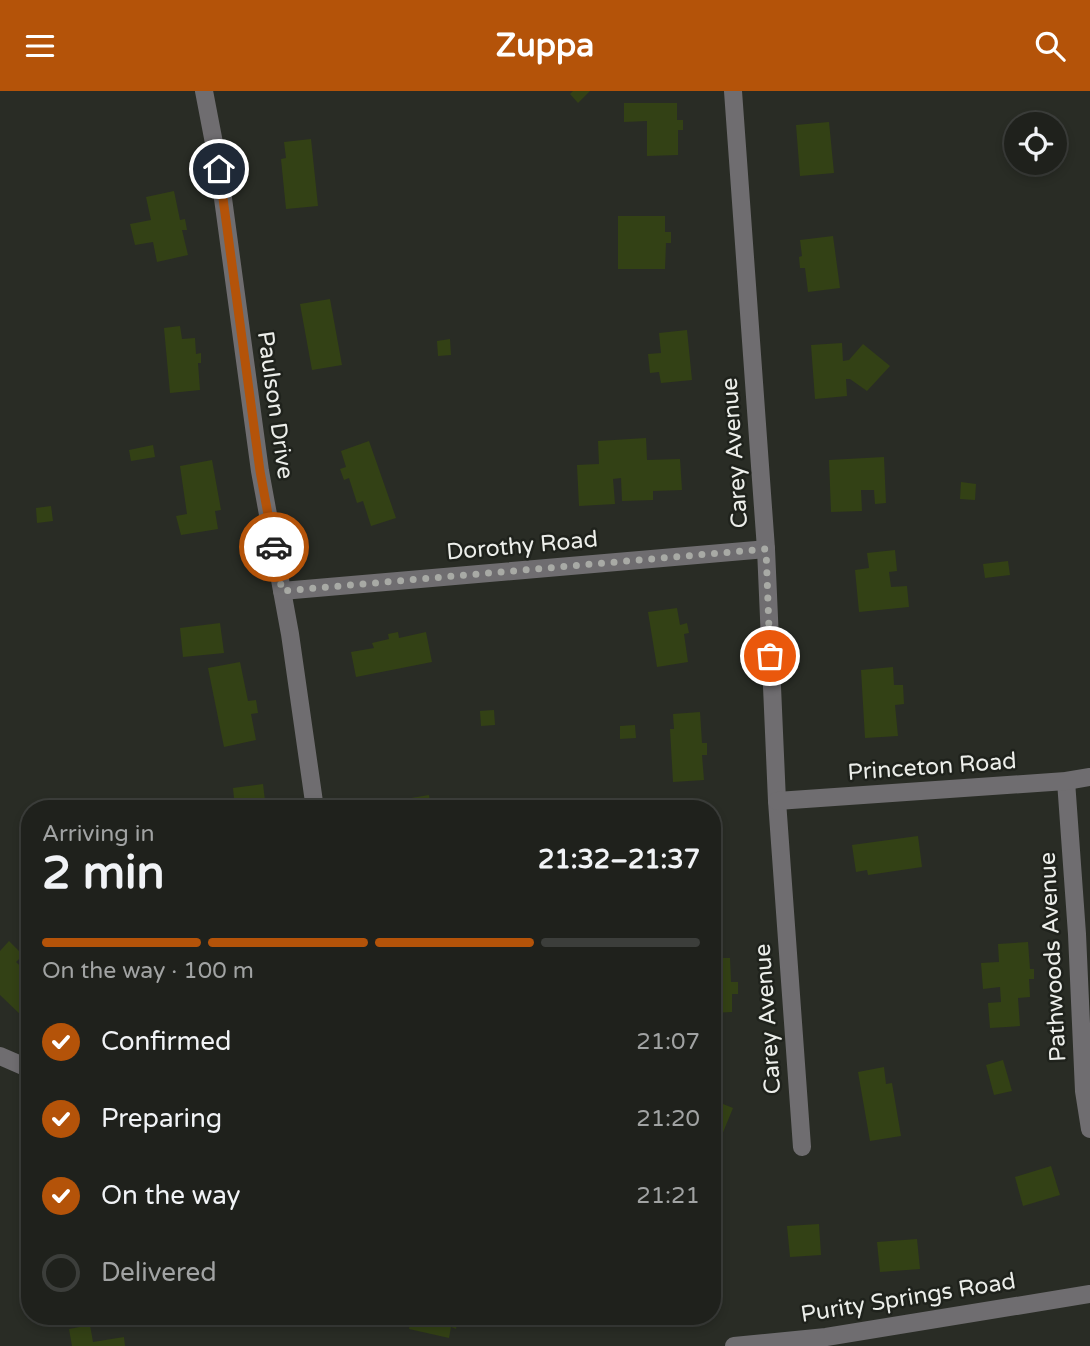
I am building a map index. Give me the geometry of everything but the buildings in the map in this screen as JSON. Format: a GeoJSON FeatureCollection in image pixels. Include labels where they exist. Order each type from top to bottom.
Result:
{"type":"FeatureCollection","features":[{"type":"Feature","properties":{"kind":"street","name":"Paulson Drive"},"geometry":{"type":"LineString","coordinates":[[204,91],[219,169],[260,471],[290,634],[314,800]]}},
{"type":"Feature","properties":{"kind":"street","name":"Carey Avenue"},"geometry":{"type":"LineString","coordinates":[[733,91],[766,549],[777,801],[802,1147]]}},
{"type":"Feature","properties":{"kind":"street","name":"Dorothy Road"},"geometry":{"type":"LineString","coordinates":[[282,591],[766,549]]}},
{"type":"Feature","properties":{"kind":"street","name":"Princeton Road"},"geometry":{"type":"LineString","coordinates":[[777,801],[1066,781],[1090,777]]}},
{"type":"Feature","properties":{"kind":"street","name":"Pathwoods Avenue"},"geometry":{"type":"LineString","coordinates":[[1066,781],[1077,934],[1084,1091],[1090,1129]]}},
{"type":"Feature","properties":{"kind":"street"},"geometry":{"type":"LineString","coordinates":[[0,1056],[21,1065]]}},
{"type":"Feature","properties":{"kind":"street","name":"Purity Springs Road"},"geometry":{"type":"LineString","coordinates":[[734,1346],[826,1337],[1090,1294]]}},
{"type":"Feature","properties":{"kind":"way so far"},"geometry":{"type":"LineString","coordinates":[[274,547],[282,591],[766,549],[770,656]]}},
{"type":"Feature","properties":{"kind":"route"},"geometry":{"type":"LineString","coordinates":[[219,169],[260,471],[274,547]]}}]}
